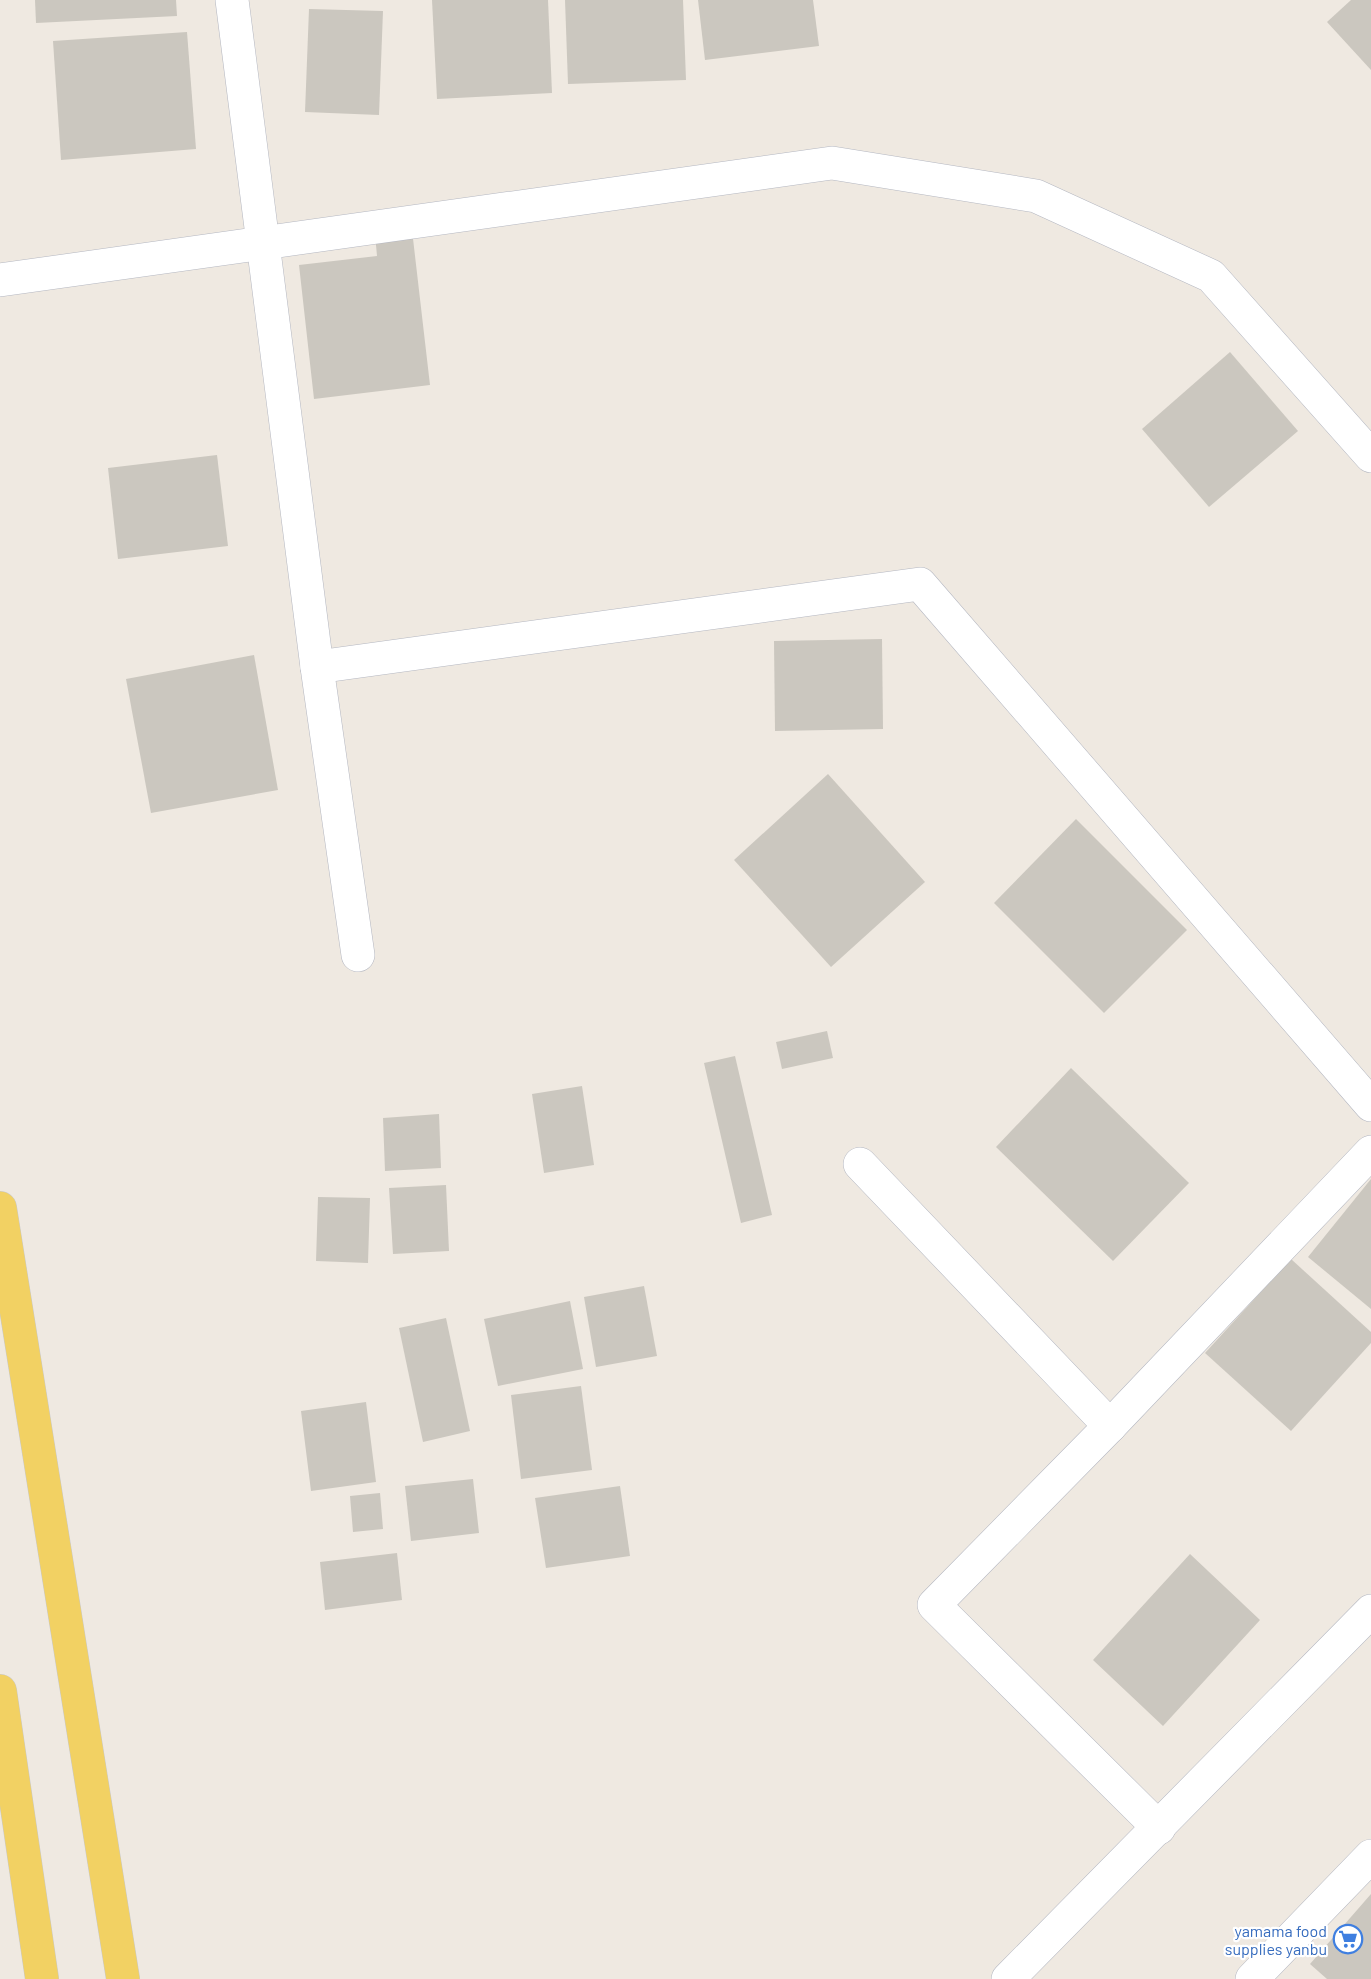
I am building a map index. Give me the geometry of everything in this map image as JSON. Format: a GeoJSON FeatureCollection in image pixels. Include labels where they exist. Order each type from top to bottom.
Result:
{"type":"FeatureCollection","features":[{"type":"Feature","properties":{"kind":"main road"},"geometry":{"type":"LineString","coordinates":[[0,1208],[123,1979]]}},
{"type":"Feature","properties":{"kind":"main road"},"geometry":{"type":"LineString","coordinates":[[0,1691],[42,1979]]}},
{"type":"Feature","properties":{"kind":"street"},"geometry":{"type":"LineString","coordinates":[[232,0],[317,667],[358,955]]}},
{"type":"Feature","properties":{"kind":"street"},"geometry":{"type":"LineString","coordinates":[[0,280],[832,163],[1035,196],[1211,276],[1371,456]]}},
{"type":"Feature","properties":{"kind":"street"},"geometry":{"type":"LineString","coordinates":[[317,667],[920,584],[1371,1106]]}},
{"type":"Feature","properties":{"kind":"street"},"geometry":{"type":"LineString","coordinates":[[1159,1828],[933,1605],[1110,1426],[1371,1152]]}},
{"type":"Feature","properties":{"kind":"street"},"geometry":{"type":"LineString","coordinates":[[860,1164],[1110,1426]]}},
{"type":"Feature","properties":{"kind":"street"},"geometry":{"type":"LineString","coordinates":[[1008,1979],[1371,1611]]}},
{"type":"Feature","properties":{"kind":"street"},"geometry":{"type":"LineString","coordinates":[[1252,1979],[1371,1856]]}},
{"type":"Feature","properties":{"kind":"building"},"geometry":{"type":"Polygon","coordinates":[[[35,0],[176,0],[177,16],[36,23],[35,0]]]}},
{"type":"Feature","properties":{"kind":"building"},"geometry":{"type":"Polygon","coordinates":[[[432,0],[548,0],[552,93],[437,99],[432,0]]]}},
{"type":"Feature","properties":{"kind":"building"},"geometry":{"type":"Polygon","coordinates":[[[565,0],[683,0],[686,80],[568,84],[565,0]]]}},
{"type":"Feature","properties":{"kind":"building"},"geometry":{"type":"Polygon","coordinates":[[[698,0],[813,0],[819,46],[705,60],[698,0]]]}},
{"type":"Feature","properties":{"kind":"building"},"geometry":{"type":"Polygon","coordinates":[[[1351,0],[1371,0],[1371,70],[1327,22],[1351,0]]]}},
{"type":"Feature","properties":{"kind":"building"},"geometry":{"type":"Polygon","coordinates":[[[309,9],[383,11],[379,115],[305,112],[309,9]]]}},
{"type":"Feature","properties":{"kind":"building"},"geometry":{"type":"Polygon","coordinates":[[[187,32],[196,149],[61,160],[53,41],[187,32]]]}},
{"type":"Feature","properties":{"kind":"building"},"geometry":{"type":"Polygon","coordinates":[[[412,230],[430,385],[314,399],[299,265],[377,256],[375,234],[412,230]]]}},
{"type":"Feature","properties":{"kind":"building"},"geometry":{"type":"Polygon","coordinates":[[[1230,352],[1298,431],[1209,507],[1142,429],[1230,352]]]}},
{"type":"Feature","properties":{"kind":"building"},"geometry":{"type":"Polygon","coordinates":[[[217,455],[228,546],[118,559],[108,468],[217,455]]]}},
{"type":"Feature","properties":{"kind":"building"},"geometry":{"type":"Polygon","coordinates":[[[882,639],[883,729],[775,731],[774,641],[882,639]]]}},
{"type":"Feature","properties":{"kind":"building"},"geometry":{"type":"Polygon","coordinates":[[[254,655],[278,790],[151,813],[126,679],[254,655]]]}},
{"type":"Feature","properties":{"kind":"building"},"geometry":{"type":"Polygon","coordinates":[[[828,774],[925,882],[831,967],[734,860],[828,774]]]}},
{"type":"Feature","properties":{"kind":"building"},"geometry":{"type":"Polygon","coordinates":[[[1076,819],[1187,930],[1104,1013],[994,903],[1076,819]]]}},
{"type":"Feature","properties":{"kind":"building"},"geometry":{"type":"Polygon","coordinates":[[[827,1031],[833,1058],[782,1069],[776,1042],[827,1031]]]}},
{"type":"Feature","properties":{"kind":"building"},"geometry":{"type":"Polygon","coordinates":[[[735,1056],[772,1215],[741,1223],[704,1063],[735,1056]]]}},
{"type":"Feature","properties":{"kind":"building"},"geometry":{"type":"Polygon","coordinates":[[[1071,1068],[1189,1183],[1113,1261],[996,1147],[1071,1068]]]}},
{"type":"Feature","properties":{"kind":"building"},"geometry":{"type":"Polygon","coordinates":[[[582,1086],[594,1165],[544,1173],[532,1094],[582,1086]]]}},
{"type":"Feature","properties":{"kind":"building"},"geometry":{"type":"Polygon","coordinates":[[[439,1114],[441,1168],[385,1171],[383,1118],[439,1114]]]}},
{"type":"Feature","properties":{"kind":"building"},"geometry":{"type":"Polygon","coordinates":[[[1371,1179],[1371,1309],[1308,1257],[1371,1179]]]}},
{"type":"Feature","properties":{"kind":"building"},"geometry":{"type":"Polygon","coordinates":[[[446,1185],[449,1251],[393,1254],[389,1188],[446,1185]]]}},
{"type":"Feature","properties":{"kind":"building"},"geometry":{"type":"Polygon","coordinates":[[[318,1197],[370,1198],[368,1263],[316,1261],[318,1197]]]}},
{"type":"Feature","properties":{"kind":"building"},"geometry":{"type":"Polygon","coordinates":[[[1291,1259],[1371,1332],[1371,1343],[1291,1431],[1205,1353],[1291,1259]]]}},
{"type":"Feature","properties":{"kind":"building"},"geometry":{"type":"Polygon","coordinates":[[[644,1286],[657,1356],[596,1367],[584,1297],[644,1286]]]}},
{"type":"Feature","properties":{"kind":"building"},"geometry":{"type":"Polygon","coordinates":[[[570,1301],[583,1369],[498,1386],[484,1319],[570,1301]]]}},
{"type":"Feature","properties":{"kind":"building"},"geometry":{"type":"Polygon","coordinates":[[[446,1318],[470,1431],[423,1442],[399,1328],[446,1318]]]}},
{"type":"Feature","properties":{"kind":"building"},"geometry":{"type":"Polygon","coordinates":[[[581,1386],[592,1470],[521,1479],[511,1395],[581,1386]]]}},
{"type":"Feature","properties":{"kind":"building"},"geometry":{"type":"Polygon","coordinates":[[[366,1402],[376,1482],[311,1491],[301,1411],[366,1402]]]}},
{"type":"Feature","properties":{"kind":"building"},"geometry":{"type":"Polygon","coordinates":[[[473,1479],[479,1533],[411,1541],[405,1486],[473,1479]]]}},
{"type":"Feature","properties":{"kind":"building"},"geometry":{"type":"Polygon","coordinates":[[[620,1486],[630,1556],[546,1568],[535,1498],[620,1486]]]}},
{"type":"Feature","properties":{"kind":"building"},"geometry":{"type":"Polygon","coordinates":[[[380,1493],[383,1529],[353,1532],[350,1496],[380,1493]]]}},
{"type":"Feature","properties":{"kind":"building"},"geometry":{"type":"Polygon","coordinates":[[[397,1553],[402,1600],[325,1610],[320,1562],[397,1553]]]}},
{"type":"Feature","properties":{"kind":"building"},"geometry":{"type":"Polygon","coordinates":[[[1190,1554],[1260,1620],[1163,1726],[1093,1660],[1190,1554]]]}},
{"type":"Feature","properties":{"kind":"building"},"geometry":{"type":"Polygon","coordinates":[[[1371,1894],[1371,1979],[1327,1979],[1310,1964],[1371,1894]]]}},
{"type":"Feature","properties":{"kind":"place","name":"yamama food supplies yanbu"},"geometry":{"type":"Point","coordinates":[1348,1939]}}]}
